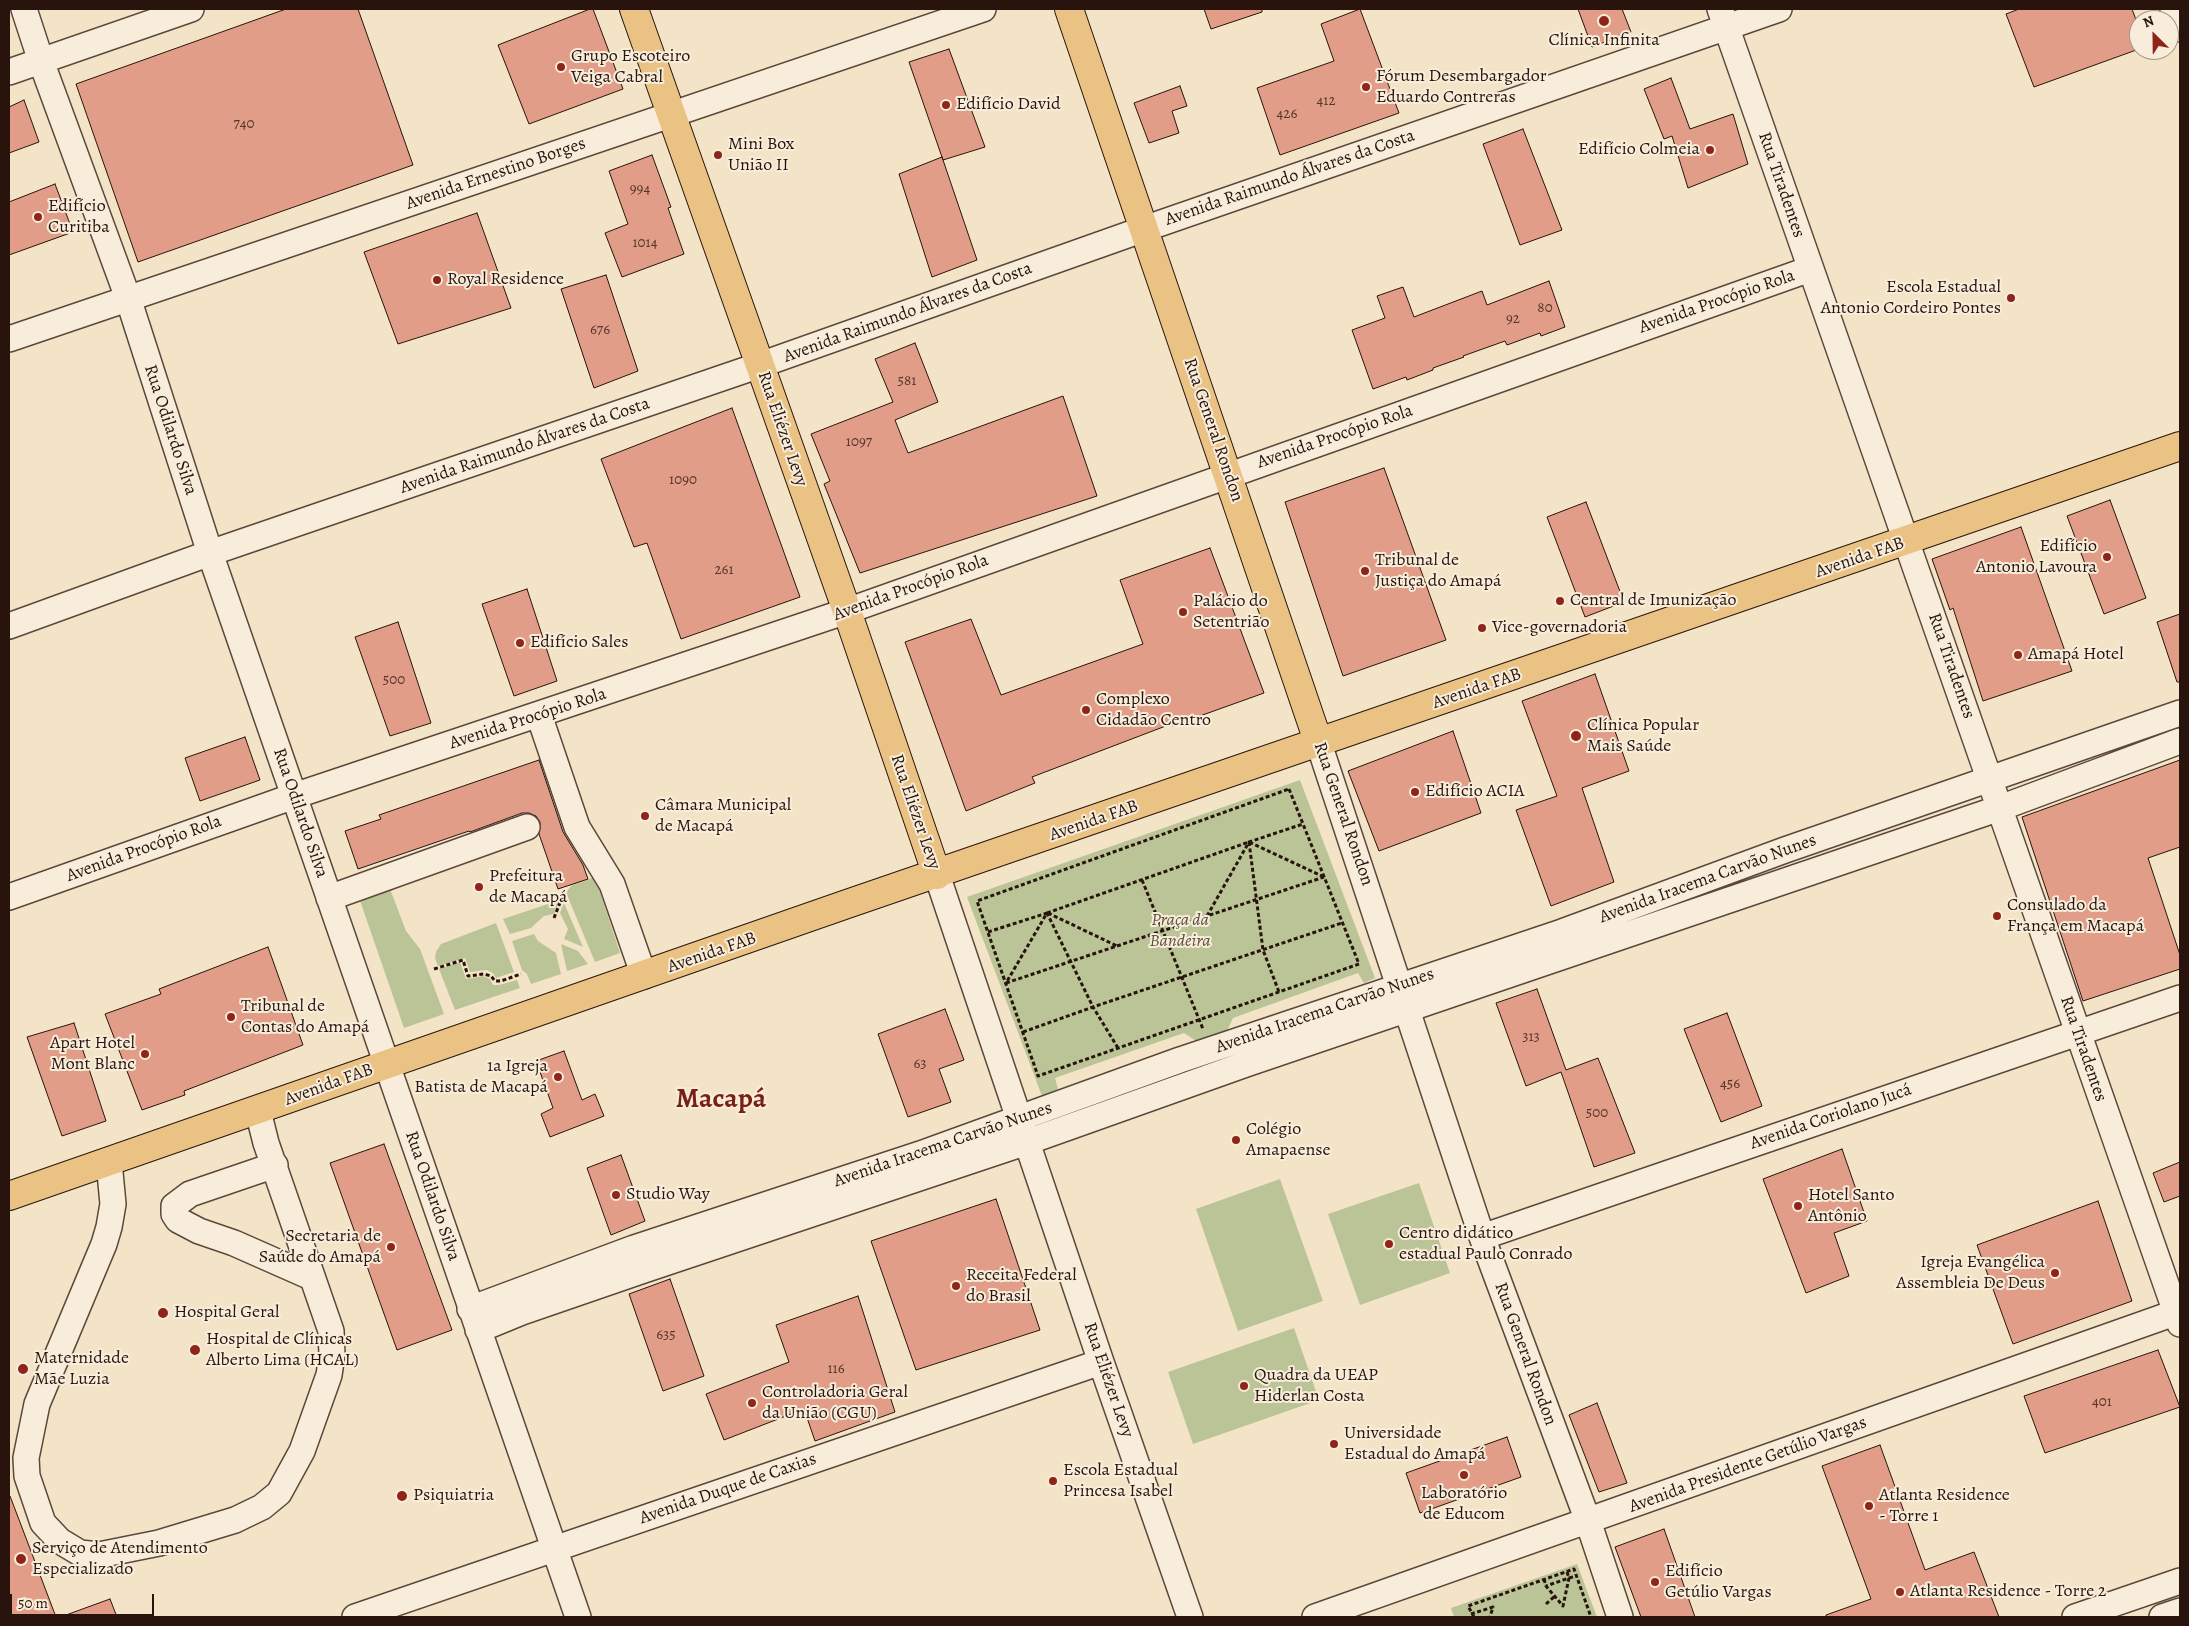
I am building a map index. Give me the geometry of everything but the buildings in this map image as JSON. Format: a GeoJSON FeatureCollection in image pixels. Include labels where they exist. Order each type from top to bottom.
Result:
{"type":"FeatureCollection","features":[{"type":"Feature","properties":{"kind":"main road","name":"Rua Eliézer Levy"},"geometry":{"type":"LineString","coordinates":[[634,9],[847,611],[937,875]]}},
{"type":"Feature","properties":{"kind":"main road","name":"Rua General Rondon"},"geometry":{"type":"LineString","coordinates":[[1069,9],[1319,744]]}},
{"type":"Feature","properties":{"kind":"main road","name":"Avenida FAB"},"geometry":{"type":"LineString","coordinates":[[9,1196],[258,1111],[387,1064],[1907,542],[2180,446]]}},
{"type":"Feature","properties":{"kind":"street","name":"Rua Odilardo Silva"},"geometry":{"type":"LineString","coordinates":[[24,9],[41,61],[128,298],[210,553],[578,1617]]}},
{"type":"Feature","properties":{"kind":"street"},"geometry":{"type":"LineString","coordinates":[[9,72],[191,9]]}},
{"type":"Feature","properties":{"kind":"street","name":"Avenida Ernestino Borges"},"geometry":{"type":"LineString","coordinates":[[9,339],[983,9]]}},
{"type":"Feature","properties":{"kind":"street","name":"Avenida Raimundo Álvares da Costa"},"geometry":{"type":"LineString","coordinates":[[9,626],[210,553],[760,365],[1144,229],[1723,18],[1779,9]]}},
{"type":"Feature","properties":{"kind":"street"},"geometry":{"type":"LineString","coordinates":[[2173,9],[2180,29]]}},
{"type":"Feature","properties":{"kind":"street","name":"Rua Tiradentes"},"geometry":{"type":"LineString","coordinates":[[1723,18],[1991,780],[2077,1033],[2179,1316]]}},
{"type":"Feature","properties":{"kind":"street","name":"Avenida Procópio Rola"},"geometry":{"type":"LineString","coordinates":[[9,898],[294,796],[847,611],[1228,474],[1810,269]]}},
{"type":"Feature","properties":{"kind":"street","name":"Avenida Iracema Carvão Nunes"},"geometry":{"type":"LineString","coordinates":[[474,1319],[634,1248],[832,1183],[1180,1060],[1562,932],[1785,850],[2180,713]]}},
{"type":"Feature","properties":{"kind":"street"},"geometry":{"type":"LineString","coordinates":[[539,715],[577,827],[612,884],[644,976]]}},
{"type":"Feature","properties":{"kind":"street","name":"Avenida Iracema Carvão Nunes"},"geometry":{"type":"LineString","coordinates":[[474,1319],[522,1312],[1027,1142],[1246,1064],[1569,956],[2000,808],[2180,741]]}},
{"type":"Feature","properties":{"kind":"street","name":"Rua General Rondon"},"geometry":{"type":"LineString","coordinates":[[1319,744],[1482,1237],[1588,1521],[1620,1617]]}},
{"type":"Feature","properties":{"kind":"street"},"geometry":{"type":"LineString","coordinates":[[329,898],[528,827]]}},
{"type":"Feature","properties":{"kind":"street","name":"Rua Eliézer Levy"},"geometry":{"type":"LineString","coordinates":[[937,875],[1101,1362],[1190,1617]]}},
{"type":"Feature","properties":{"kind":"street"},"geometry":{"type":"LineString","coordinates":[[1562,932],[1569,956]]}},
{"type":"Feature","properties":{"kind":"street","name":"Avenida Coriolano Jucá"},"geometry":{"type":"LineString","coordinates":[[1482,1237],[2180,998]]}},
{"type":"Feature","properties":{"kind":"street"},"geometry":{"type":"LineString","coordinates":[[1239,1040],[1246,1064]]}},
{"type":"Feature","properties":{"kind":"street"},"geometry":{"type":"LineString","coordinates":[[1180,1060],[1187,1085]]}},
{"type":"Feature","properties":{"kind":"street"},"geometry":{"type":"LineString","coordinates":[[108,1162],[113,1204],[109,1226],[104,1244],[37,1404],[26,1458],[26,1476],[43,1523],[60,1541],[80,1553],[99,1555],[158,1543],[235,1520],[262,1507],[279,1493],[302,1451],[329,1374],[332,1355],[331,1331],[275,1164],[266,1143],[258,1111]]}},
{"type":"Feature","properties":{"kind":"street"},"geometry":{"type":"LineString","coordinates":[[275,1164],[190,1194],[174,1206],[174,1214],[178,1220],[199,1231],[234,1243],[311,1276]]}},
{"type":"Feature","properties":{"kind":"street","name":"Avenida Presidente Getúlio Vargas"},"geometry":{"type":"LineString","coordinates":[[1315,1617],[2179,1316]]}},
{"type":"Feature","properties":{"kind":"street","name":"Avenida Duque de Caxias"},"geometry":{"type":"LineString","coordinates":[[355,1617],[1101,1362]]}},
{"type":"Feature","properties":{"kind":"street"},"geometry":{"type":"LineString","coordinates":[[2075,1617],[2180,1581]]}},
{"type":"Feature","properties":{"kind":"street"},"geometry":{"type":"LineString","coordinates":[[2162,1617],[2180,1611]]}},
{"type":"Feature","properties":{"kind":"path"},"geometry":{"type":"LineString","coordinates":[[1289,789],[1324,877],[1358,964],[1038,1076],[977,901],[1289,789]]}},
{"type":"Feature","properties":{"kind":"path"},"geometry":{"type":"LineString","coordinates":[[988,932],[1303,824]]}},
{"type":"Feature","properties":{"kind":"path"},"geometry":{"type":"LineString","coordinates":[[1249,842],[1324,877]]}},
{"type":"Feature","properties":{"kind":"path"},"geometry":{"type":"LineString","coordinates":[[1249,842],[1263,950],[1279,992]]}},
{"type":"Feature","properties":{"kind":"path"},"geometry":{"type":"LineString","coordinates":[[1207,916],[1249,842]]}},
{"type":"Feature","properties":{"kind":"path"},"geometry":{"type":"LineString","coordinates":[[1006,983],[1324,877]]}},
{"type":"Feature","properties":{"kind":"path"},"geometry":{"type":"LineString","coordinates":[[1142,880],[1198,1020]]}},
{"type":"Feature","properties":{"kind":"path"},"geometry":{"type":"LineString","coordinates":[[554,918],[563,895]]}},
{"type":"Feature","properties":{"kind":"path"},"geometry":{"type":"LineString","coordinates":[[1047,913],[1117,946]]}},
{"type":"Feature","properties":{"kind":"path"},"geometry":{"type":"LineString","coordinates":[[1047,913],[1093,1008],[1118,1048]]}},
{"type":"Feature","properties":{"kind":"path"},"geometry":{"type":"LineString","coordinates":[[1006,983],[1047,913]]}},
{"type":"Feature","properties":{"kind":"path"},"geometry":{"type":"LineString","coordinates":[[1023,1032],[1342,923]]}},
{"type":"Feature","properties":{"kind":"path"},"geometry":{"type":"LineString","coordinates":[[434,969],[463,960],[468,976],[484,974],[491,976],[495,981],[501,981],[521,974]]}},
{"type":"Feature","properties":{"kind":"path"},"geometry":{"type":"LineString","coordinates":[[1493,1607],[1472,1616],[1468,1606],[1574,1569],[1591,1617]]}},
{"type":"Feature","properties":{"kind":"path"},"geometry":{"type":"LineString","coordinates":[[1544,1579],[1546,1586],[1563,1606],[1569,1578],[1567,1572]]}},
{"type":"Feature","properties":{"kind":"path"},"geometry":{"type":"LineString","coordinates":[[1546,1586],[1576,1576]]}},
{"type":"Feature","properties":{"kind":"path"},"geometry":{"type":"LineString","coordinates":[[1546,1604],[1555,1596]]}},
{"type":"Feature","properties":{"kind":"path"},"geometry":{"type":"LineString","coordinates":[[1490,1599],[1493,1607],[1490,1617]]}},
{"type":"Feature","properties":{"kind":"green space","name":"Praça da Bandeira"},"geometry":{"type":"Polygon","coordinates":[[[1300,780],[1375,978],[1364,983],[1358,973],[1233,1018],[1227,1031],[1196,1041],[1184,1033],[1055,1078],[1058,1089],[1042,1096],[967,897],[1300,780]]]}},
{"type":"Feature","properties":{"kind":"green space"},"geometry":{"type":"Polygon","coordinates":[[[595,877],[620,953],[595,962],[567,891],[572,885],[595,877]]]}},
{"type":"Feature","properties":{"kind":"green space"},"geometry":{"type":"Polygon","coordinates":[[[387,881],[406,931],[420,949],[444,1014],[404,1028],[357,892],[387,881]]]}},
{"type":"Feature","properties":{"kind":"green space"},"geometry":{"type":"Polygon","coordinates":[[[560,900],[554,914],[544,916],[531,928],[510,934],[503,919],[560,900]]]}},
{"type":"Feature","properties":{"kind":"green space"},"geometry":{"type":"Polygon","coordinates":[[[564,903],[583,947],[564,939],[568,929],[560,913],[564,903]]]}},
{"type":"Feature","properties":{"kind":"green space"},"geometry":{"type":"Polygon","coordinates":[[[496,923],[514,972],[496,978],[493,973],[487,970],[470,972],[465,958],[438,966],[435,958],[441,944],[496,923]]]}},
{"type":"Feature","properties":{"kind":"green space"},"geometry":{"type":"Polygon","coordinates":[[[534,934],[538,941],[556,953],[561,974],[531,984],[527,974],[522,970],[512,941],[534,934]]]}},
{"type":"Feature","properties":{"kind":"green space"},"geometry":{"type":"Polygon","coordinates":[[[561,944],[578,951],[588,964],[567,971],[561,944]]]}},
{"type":"Feature","properties":{"kind":"green space"},"geometry":{"type":"Polygon","coordinates":[[[460,962],[466,979],[483,976],[490,979],[493,985],[517,980],[520,988],[455,1010],[439,969],[460,962]]]}},
{"type":"Feature","properties":{"kind":"green space"},"geometry":{"type":"Polygon","coordinates":[[[1280,1179],[1323,1301],[1238,1331],[1196,1209],[1280,1179]]]}},
{"type":"Feature","properties":{"kind":"green space","name":"Centro didático estadual Paulo Conrado"},"geometry":{"type":"Polygon","coordinates":[[[1419,1183],[1450,1273],[1360,1305],[1328,1214],[1419,1183]]]}},
{"type":"Feature","properties":{"kind":"green space","name":"Quadra da UEAP Hiderlan Costa"},"geometry":{"type":"Polygon","coordinates":[[[1294,1328],[1319,1400],[1193,1444],[1168,1372],[1294,1328]]]}},
{"type":"Feature","properties":{"kind":"green space"},"geometry":{"type":"Polygon","coordinates":[[[1577,1564],[1597,1617],[1454,1617],[1451,1608],[1577,1564]]]}},
{"type":"Feature","properties":{"kind":"place","name":"Clínica Infinita"},"geometry":{"type":"Point","coordinates":[1604,21]}},
{"type":"Feature","properties":{"kind":"place","name":"Grupo Escoteiro Veiga Cabral"},"geometry":{"type":"Point","coordinates":[561,67]}},
{"type":"Feature","properties":{"kind":"place","name":"Fórum Desembargador Eduardo Contreras"},"geometry":{"type":"Point","coordinates":[1366,87]}},
{"type":"Feature","properties":{"kind":"place","name":"Edifício David"},"geometry":{"type":"Point","coordinates":[946,105]}},
{"type":"Feature","properties":{"kind":"place","name":"Edifício Colmeia"},"geometry":{"type":"Point","coordinates":[1710,150]}},
{"type":"Feature","properties":{"kind":"place","name":"Mini Box União II"},"geometry":{"type":"Point","coordinates":[718,155]}},
{"type":"Feature","properties":{"kind":"place","name":"Edifício Curitiba"},"geometry":{"type":"Point","coordinates":[38,217]}},
{"type":"Feature","properties":{"kind":"place","name":"Royal Residence"},"geometry":{"type":"Point","coordinates":[437,280]}},
{"type":"Feature","properties":{"kind":"place","name":"Escola Estadual Antonio Cordeiro Pontes"},"geometry":{"type":"Point","coordinates":[2011,298]}},
{"type":"Feature","properties":{"kind":"place","name":"Edifício Antonio Lavoura"},"geometry":{"type":"Point","coordinates":[2107,557]}},
{"type":"Feature","properties":{"kind":"place","name":"Tribunal de Justiça do Amapá"},"geometry":{"type":"Point","coordinates":[1365,571]}},
{"type":"Feature","properties":{"kind":"place","name":"Central de Imunização"},"geometry":{"type":"Point","coordinates":[1560,601]}},
{"type":"Feature","properties":{"kind":"place","name":"Palácio do Setentrião"},"geometry":{"type":"Point","coordinates":[1183,612]}},
{"type":"Feature","properties":{"kind":"place","name":"Vice-governadoria"},"geometry":{"type":"Point","coordinates":[1482,628]}},
{"type":"Feature","properties":{"kind":"place","name":"Edifício Sales"},"geometry":{"type":"Point","coordinates":[520,643]}},
{"type":"Feature","properties":{"kind":"place","name":"Amapá Hotel"},"geometry":{"type":"Point","coordinates":[2018,655]}},
{"type":"Feature","properties":{"kind":"place","name":"Complexo Cidadão Centro"},"geometry":{"type":"Point","coordinates":[1086,710]}},
{"type":"Feature","properties":{"kind":"place","name":"Clínica Popular Mais Saúde"},"geometry":{"type":"Point","coordinates":[1576,736]}},
{"type":"Feature","properties":{"kind":"place","name":"Edifício ACIA"},"geometry":{"type":"Point","coordinates":[1415,792]}},
{"type":"Feature","properties":{"kind":"place","name":"Câmara Municipal de Macapá"},"geometry":{"type":"Point","coordinates":[645,816]}},
{"type":"Feature","properties":{"kind":"place","name":"Prefeitura de Macapá"},"geometry":{"type":"Point","coordinates":[479,887]}},
{"type":"Feature","properties":{"kind":"place","name":"Consulado da França em Macapá"},"geometry":{"type":"Point","coordinates":[1997,916]}},
{"type":"Feature","properties":{"kind":"place","name":"Tribunal de Contas do Amapá"},"geometry":{"type":"Point","coordinates":[231,1017]}},
{"type":"Feature","properties":{"kind":"place","name":"Apart Hotel Mont Blanc"},"geometry":{"type":"Point","coordinates":[145,1054]}},
{"type":"Feature","properties":{"kind":"place","name":"1a Igreja Batista de Macapá"},"geometry":{"type":"Point","coordinates":[558,1077]}},
{"type":"Feature","properties":{"kind":"place","name":"Colégio Amapaense"},"geometry":{"type":"Point","coordinates":[1236,1140]}},
{"type":"Feature","properties":{"kind":"place","name":"Studio Way"},"geometry":{"type":"Point","coordinates":[616,1195]}},
{"type":"Feature","properties":{"kind":"place","name":"Hotel Santo Antônio"},"geometry":{"type":"Point","coordinates":[1798,1206]}},
{"type":"Feature","properties":{"kind":"place","name":"Centro didático estadual Paulo Conrado"},"geometry":{"type":"Point","coordinates":[1389,1244]}},
{"type":"Feature","properties":{"kind":"place","name":"Secretaria de Saúde do Amapá"},"geometry":{"type":"Point","coordinates":[391,1247]}},
{"type":"Feature","properties":{"kind":"place","name":"Igreja Evangélica Assembleia De Deus"},"geometry":{"type":"Point","coordinates":[2055,1273]}},
{"type":"Feature","properties":{"kind":"place","name":"Receita Federal do Brasil"},"geometry":{"type":"Point","coordinates":[956,1286]}},
{"type":"Feature","properties":{"kind":"place","name":"Hospital Geral"},"geometry":{"type":"Point","coordinates":[163,1313]}},
{"type":"Feature","properties":{"kind":"place","name":"Hospital de Clínicas Alberto Lima (HCAL)"},"geometry":{"type":"Point","coordinates":[195,1350]}},
{"type":"Feature","properties":{"kind":"place","name":"Maternidade Mãe Luzia"},"geometry":{"type":"Point","coordinates":[23,1369]}},
{"type":"Feature","properties":{"kind":"place","name":"Quadra da UEAP Hiderlan Costa"},"geometry":{"type":"Point","coordinates":[1244,1386]}},
{"type":"Feature","properties":{"kind":"place","name":"Controladoria Geral da União (CGU)"},"geometry":{"type":"Point","coordinates":[752,1403]}},
{"type":"Feature","properties":{"kind":"place","name":"Universidade Estadual do Amapá"},"geometry":{"type":"Point","coordinates":[1334,1444]}},
{"type":"Feature","properties":{"kind":"place","name":"Laboratório de Educom"},"geometry":{"type":"Point","coordinates":[1464,1475]}},
{"type":"Feature","properties":{"kind":"place","name":"Escola Estadual Princesa Isabel"},"geometry":{"type":"Point","coordinates":[1053,1481]}},
{"type":"Feature","properties":{"kind":"place","name":"Psiquiatria"},"geometry":{"type":"Point","coordinates":[402,1496]}},
{"type":"Feature","properties":{"kind":"place","name":"Atlanta Residence - Torre 1"},"geometry":{"type":"Point","coordinates":[1869,1506]}},
{"type":"Feature","properties":{"kind":"place","name":"Serviço de Atendimento Especializado"},"geometry":{"type":"Point","coordinates":[21,1559]}},
{"type":"Feature","properties":{"kind":"place","name":"Edifício Getúlio Vargas"},"geometry":{"type":"Point","coordinates":[1655,1582]}},
{"type":"Feature","properties":{"kind":"place","name":"Atlanta Residence - Torre 2"},"geometry":{"type":"Point","coordinates":[1900,1592]}},
{"type":"Feature","properties":{"kind":"district","name":"Macapá"},"geometry":{"type":"Point","coordinates":[721,1100]}}]}
